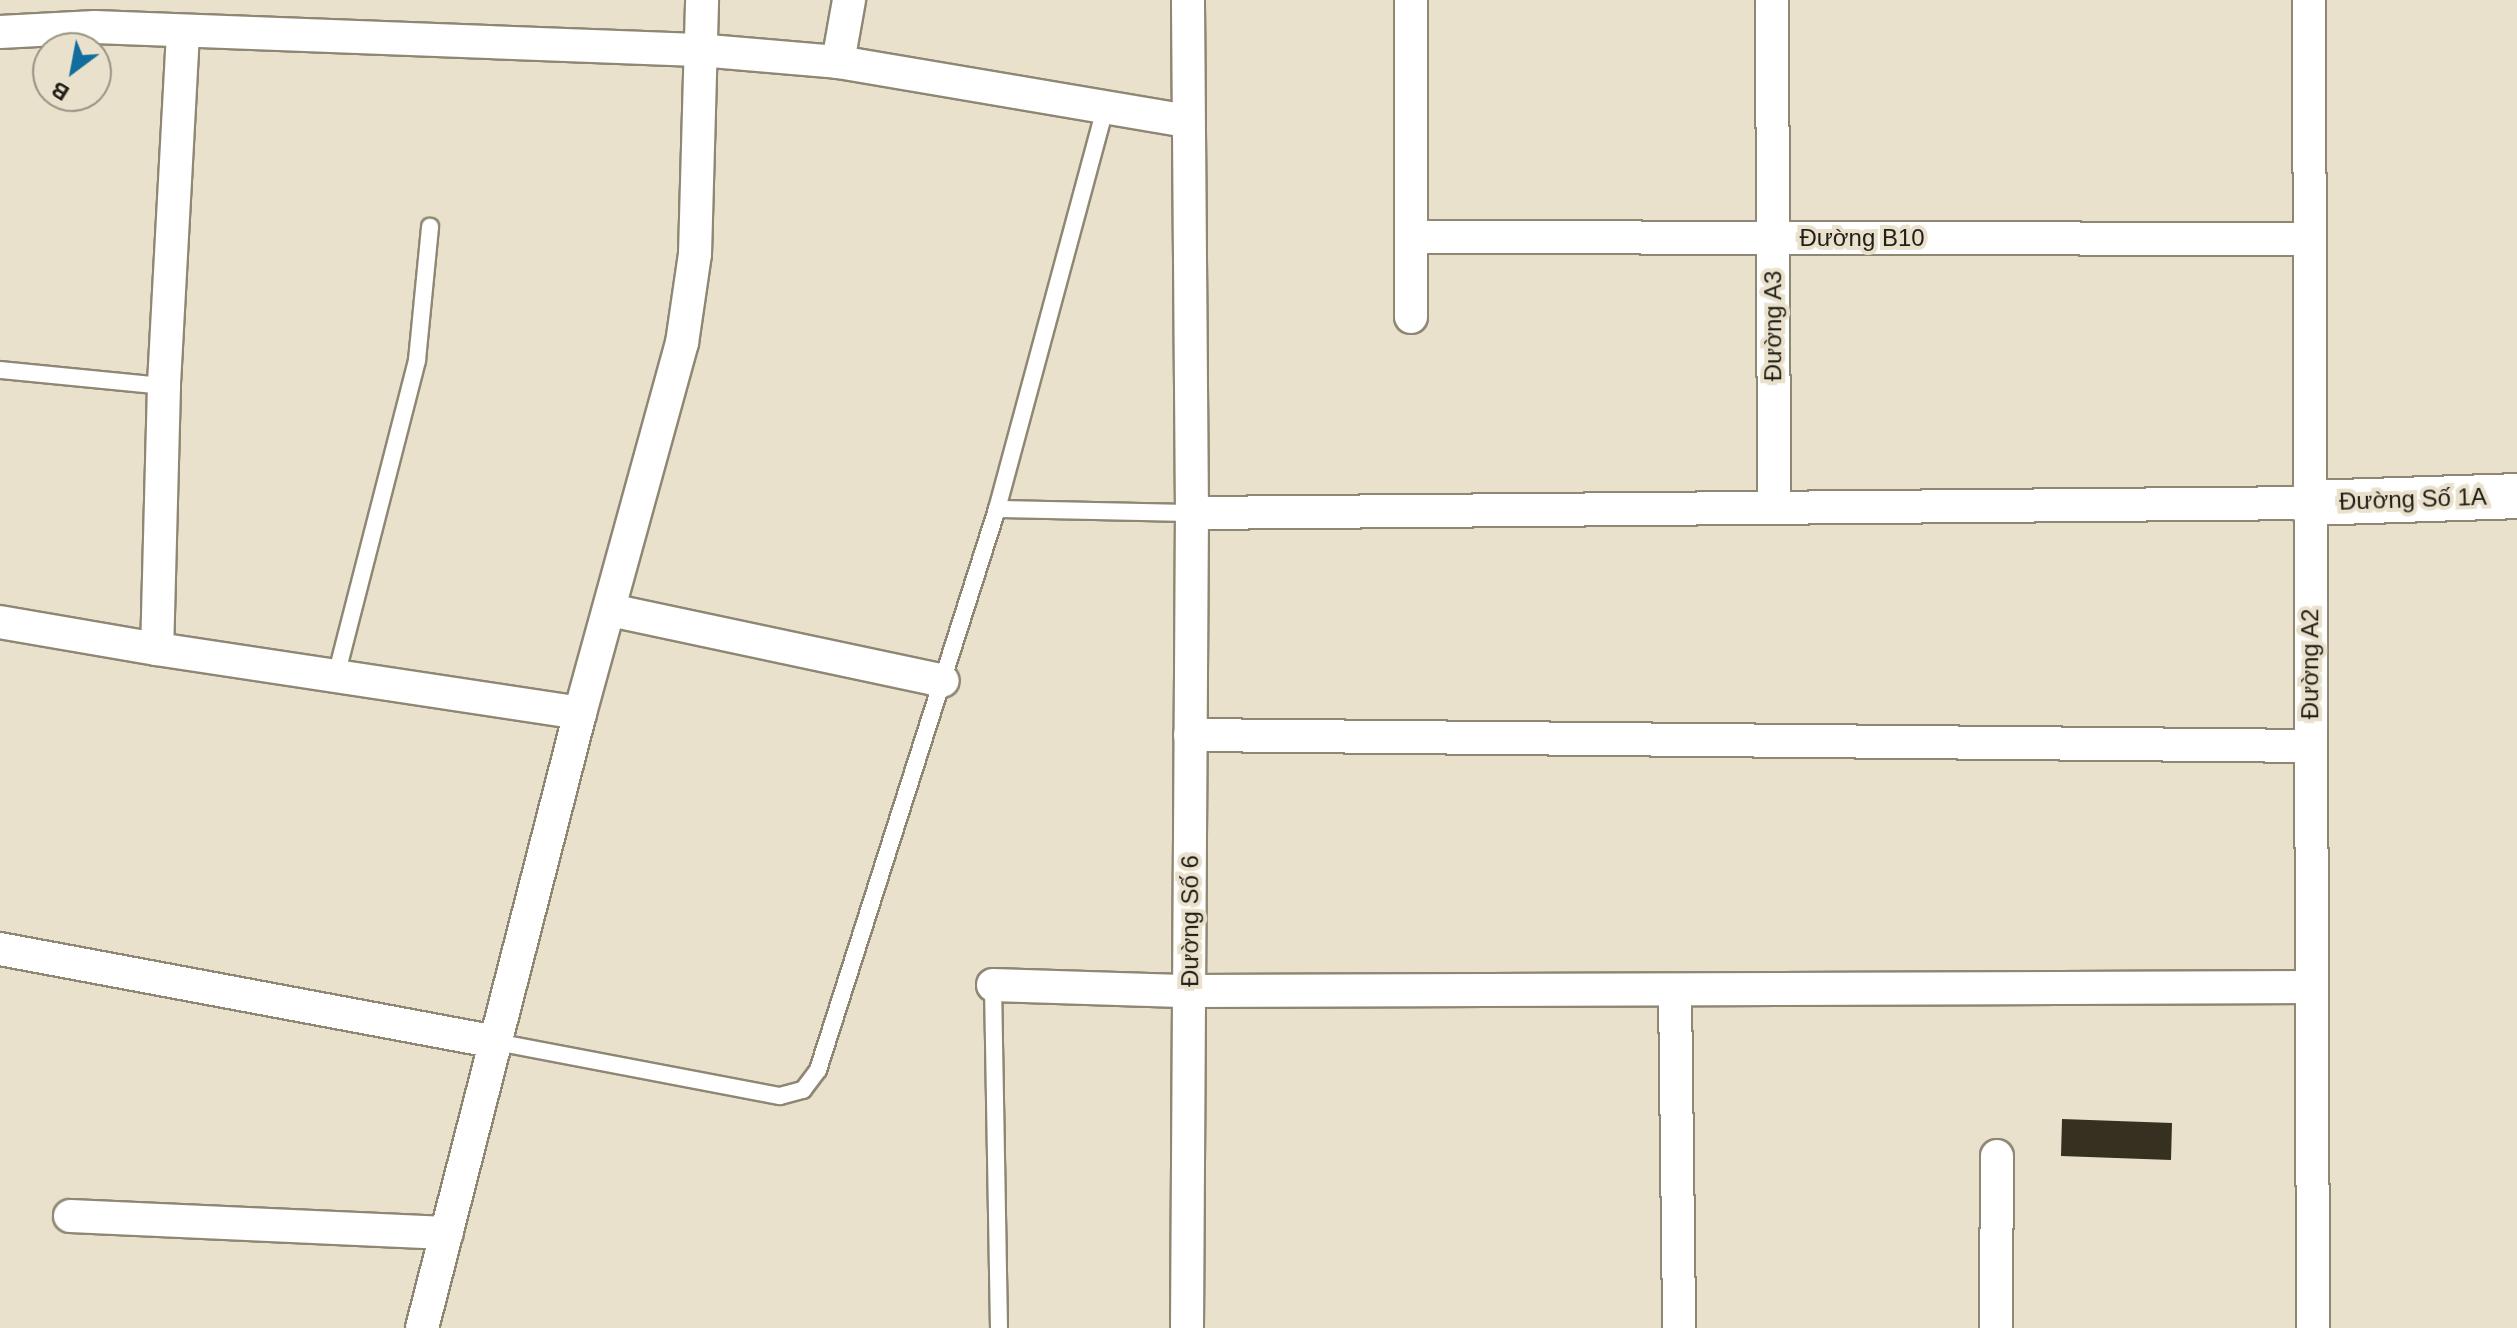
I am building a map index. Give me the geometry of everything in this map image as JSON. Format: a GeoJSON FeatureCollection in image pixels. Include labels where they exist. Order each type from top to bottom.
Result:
{"type":"FeatureCollection","features":[{"type":"Feature","properties":{"kind":"street"},"geometry":{"type":"LineString","coordinates":[[422,1328],[580,713],[682,343],[695,254],[698,50],[702,0]]}},
{"type":"Feature","properties":{"kind":"street"},"geometry":{"type":"LineString","coordinates":[[838,62],[849,0]]}},
{"type":"Feature","properties":{"kind":"street","name":"Đường Số 6"},"geometry":{"type":"LineString","coordinates":[[1187,1328],[1192,513],[1188,0]]}},
{"type":"Feature","properties":{"kind":"street"},"geometry":{"type":"LineString","coordinates":[[1411,0],[1415,237],[1411,317]]}},
{"type":"Feature","properties":{"kind":"street","name":"Đường A3"},"geometry":{"type":"LineString","coordinates":[[1772,0],[1774,507]]}},
{"type":"Feature","properties":{"kind":"street","name":"Đường A2"},"geometry":{"type":"LineString","coordinates":[[2309,0],[2313,1328]]}},
{"type":"Feature","properties":{"kind":"street"},"geometry":{"type":"LineString","coordinates":[[0,32],[94,14],[183,33],[698,50],[838,62],[1188,121]]}},
{"type":"Feature","properties":{"kind":"street"},"geometry":{"type":"LineString","coordinates":[[157,649],[164,386],[183,33]]}},
{"type":"Feature","properties":{"kind":"street","name":"Đường B10"},"geometry":{"type":"LineString","coordinates":[[1415,237],[2309,239]]}},
{"type":"Feature","properties":{"kind":"street","name":"Đường Số 1A"},"geometry":{"type":"LineString","coordinates":[[2309,503],[2517,496]]}},
{"type":"Feature","properties":{"kind":"street"},"geometry":{"type":"LineString","coordinates":[[1192,513],[2309,503]]}},
{"type":"Feature","properties":{"kind":"street"},"geometry":{"type":"LineString","coordinates":[[610,610],[943,681]]}},
{"type":"Feature","properties":{"kind":"street"},"geometry":{"type":"LineString","coordinates":[[0,622],[580,713]]}},
{"type":"Feature","properties":{"kind":"street"},"geometry":{"type":"LineString","coordinates":[[1190,735],[2310,746]]}},
{"type":"Feature","properties":{"kind":"street"},"geometry":{"type":"LineString","coordinates":[[0,949],[496,1042]]}},
{"type":"Feature","properties":{"kind":"street"},"geometry":{"type":"LineString","coordinates":[[993,985],[1189,991],[2312,987]]}},
{"type":"Feature","properties":{"kind":"street"},"geometry":{"type":"LineString","coordinates":[[1675,990],[1679,1328]]}},
{"type":"Feature","properties":{"kind":"street"},"geometry":{"type":"LineString","coordinates":[[1996,1328],[1997,1156]]}},
{"type":"Feature","properties":{"kind":"street"},"geometry":{"type":"LineString","coordinates":[[70,1216],[447,1233]]}},
{"type":"Feature","properties":{"kind":"lane"},"geometry":{"type":"LineString","coordinates":[[496,1042],[780,1096],[803,1090],[818,1070],[997,509],[1105,108]]}},
{"type":"Feature","properties":{"kind":"lane"},"geometry":{"type":"LineString","coordinates":[[336,676],[417,360],[430,227]]}},
{"type":"Feature","properties":{"kind":"lane"},"geometry":{"type":"LineString","coordinates":[[0,370],[164,386]]}},
{"type":"Feature","properties":{"kind":"lane"},"geometry":{"type":"LineString","coordinates":[[997,509],[1192,513]]}},
{"type":"Feature","properties":{"kind":"lane"},"geometry":{"type":"LineString","coordinates":[[993,985],[999,1328]]}},
{"type":"Feature","properties":{"kind":"building"},"geometry":{"type":"Polygon","coordinates":[[[2062,1119],[2172,1123],[2171,1160],[2061,1156],[2062,1119]]]}}]}
